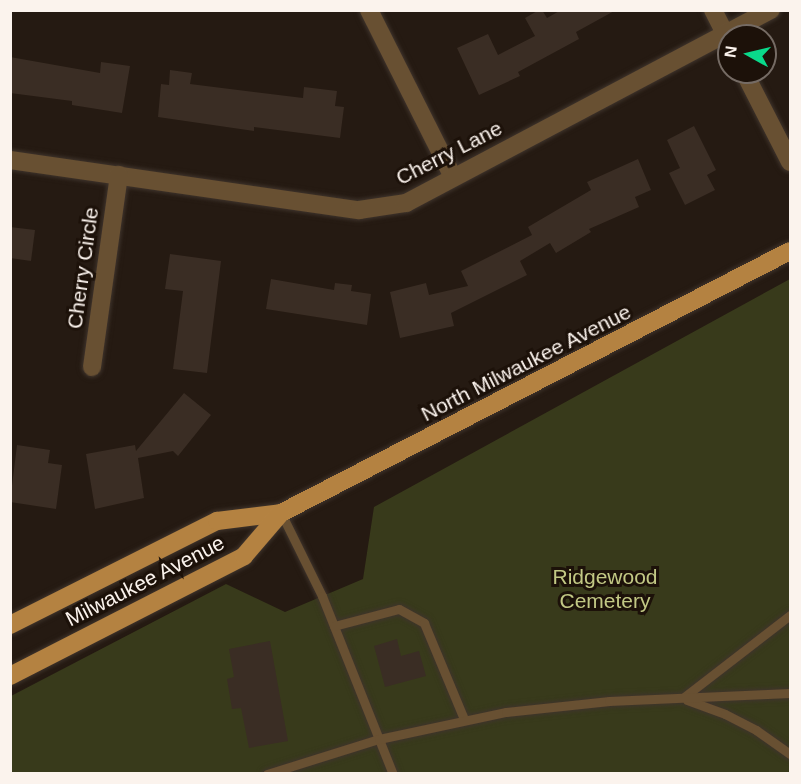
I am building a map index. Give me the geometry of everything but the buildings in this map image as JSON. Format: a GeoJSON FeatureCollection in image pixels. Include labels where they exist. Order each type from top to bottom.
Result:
{"type":"FeatureCollection","features":[{"type":"Feature","properties":{"kind":"main road","name":"North Milwaukee Avenue"},"geometry":{"type":"LineString","coordinates":[[281,513],[790,251]]}},
{"type":"Feature","properties":{"kind":"main road","name":"Milwaukee Avenue"},"geometry":{"type":"LineString","coordinates":[[10,625],[217,521],[281,513]]}},
{"type":"Feature","properties":{"kind":"main road","name":"Milwaukee Avenue"},"geometry":{"type":"LineString","coordinates":[[10,676],[244,556],[281,513]]}},
{"type":"Feature","properties":{"kind":"street"},"geometry":{"type":"LineString","coordinates":[[369,10],[453,177]]}},
{"type":"Feature","properties":{"kind":"street"},"geometry":{"type":"LineString","coordinates":[[713,10],[720,24]]}},
{"type":"Feature","properties":{"kind":"street","name":"Cherry Lane"},"geometry":{"type":"LineString","coordinates":[[749,24],[771,10]]}},
{"type":"Feature","properties":{"kind":"street","name":"Cherry Lane"},"geometry":{"type":"LineString","coordinates":[[10,160],[359,210],[406,203],[717,43]]}},
{"type":"Feature","properties":{"kind":"street"},"geometry":{"type":"LineString","coordinates":[[750,84],[790,162]]}},
{"type":"Feature","properties":{"kind":"street","name":"Cherry Circle"},"geometry":{"type":"LineString","coordinates":[[92,367],[119,176]]}},
{"type":"Feature","properties":{"kind":"lane"},"geometry":{"type":"LineString","coordinates":[[281,513],[334,626],[393,774]]}},
{"type":"Feature","properties":{"kind":"lane"},"geometry":{"type":"LineString","coordinates":[[334,626],[399,609],[424,622],[464,719]]}},
{"type":"Feature","properties":{"kind":"lane"},"geometry":{"type":"LineString","coordinates":[[682,698],[790,615]]}},
{"type":"Feature","properties":{"kind":"lane"},"geometry":{"type":"LineString","coordinates":[[267,774],[380,739],[464,719],[558,706],[790,693]]}},
{"type":"Feature","properties":{"kind":"lane"},"geometry":{"type":"LineString","coordinates":[[682,698],[725,714],[756,730],[790,754]]}},
{"type":"Feature","properties":{"kind":"green space","name":"Ridgewood Cemetery"},"geometry":{"type":"Polygon","coordinates":[[[790,279],[790,773],[11,774],[11,696],[226,584],[285,612],[363,579],[374,507],[790,279]]]}}]}
